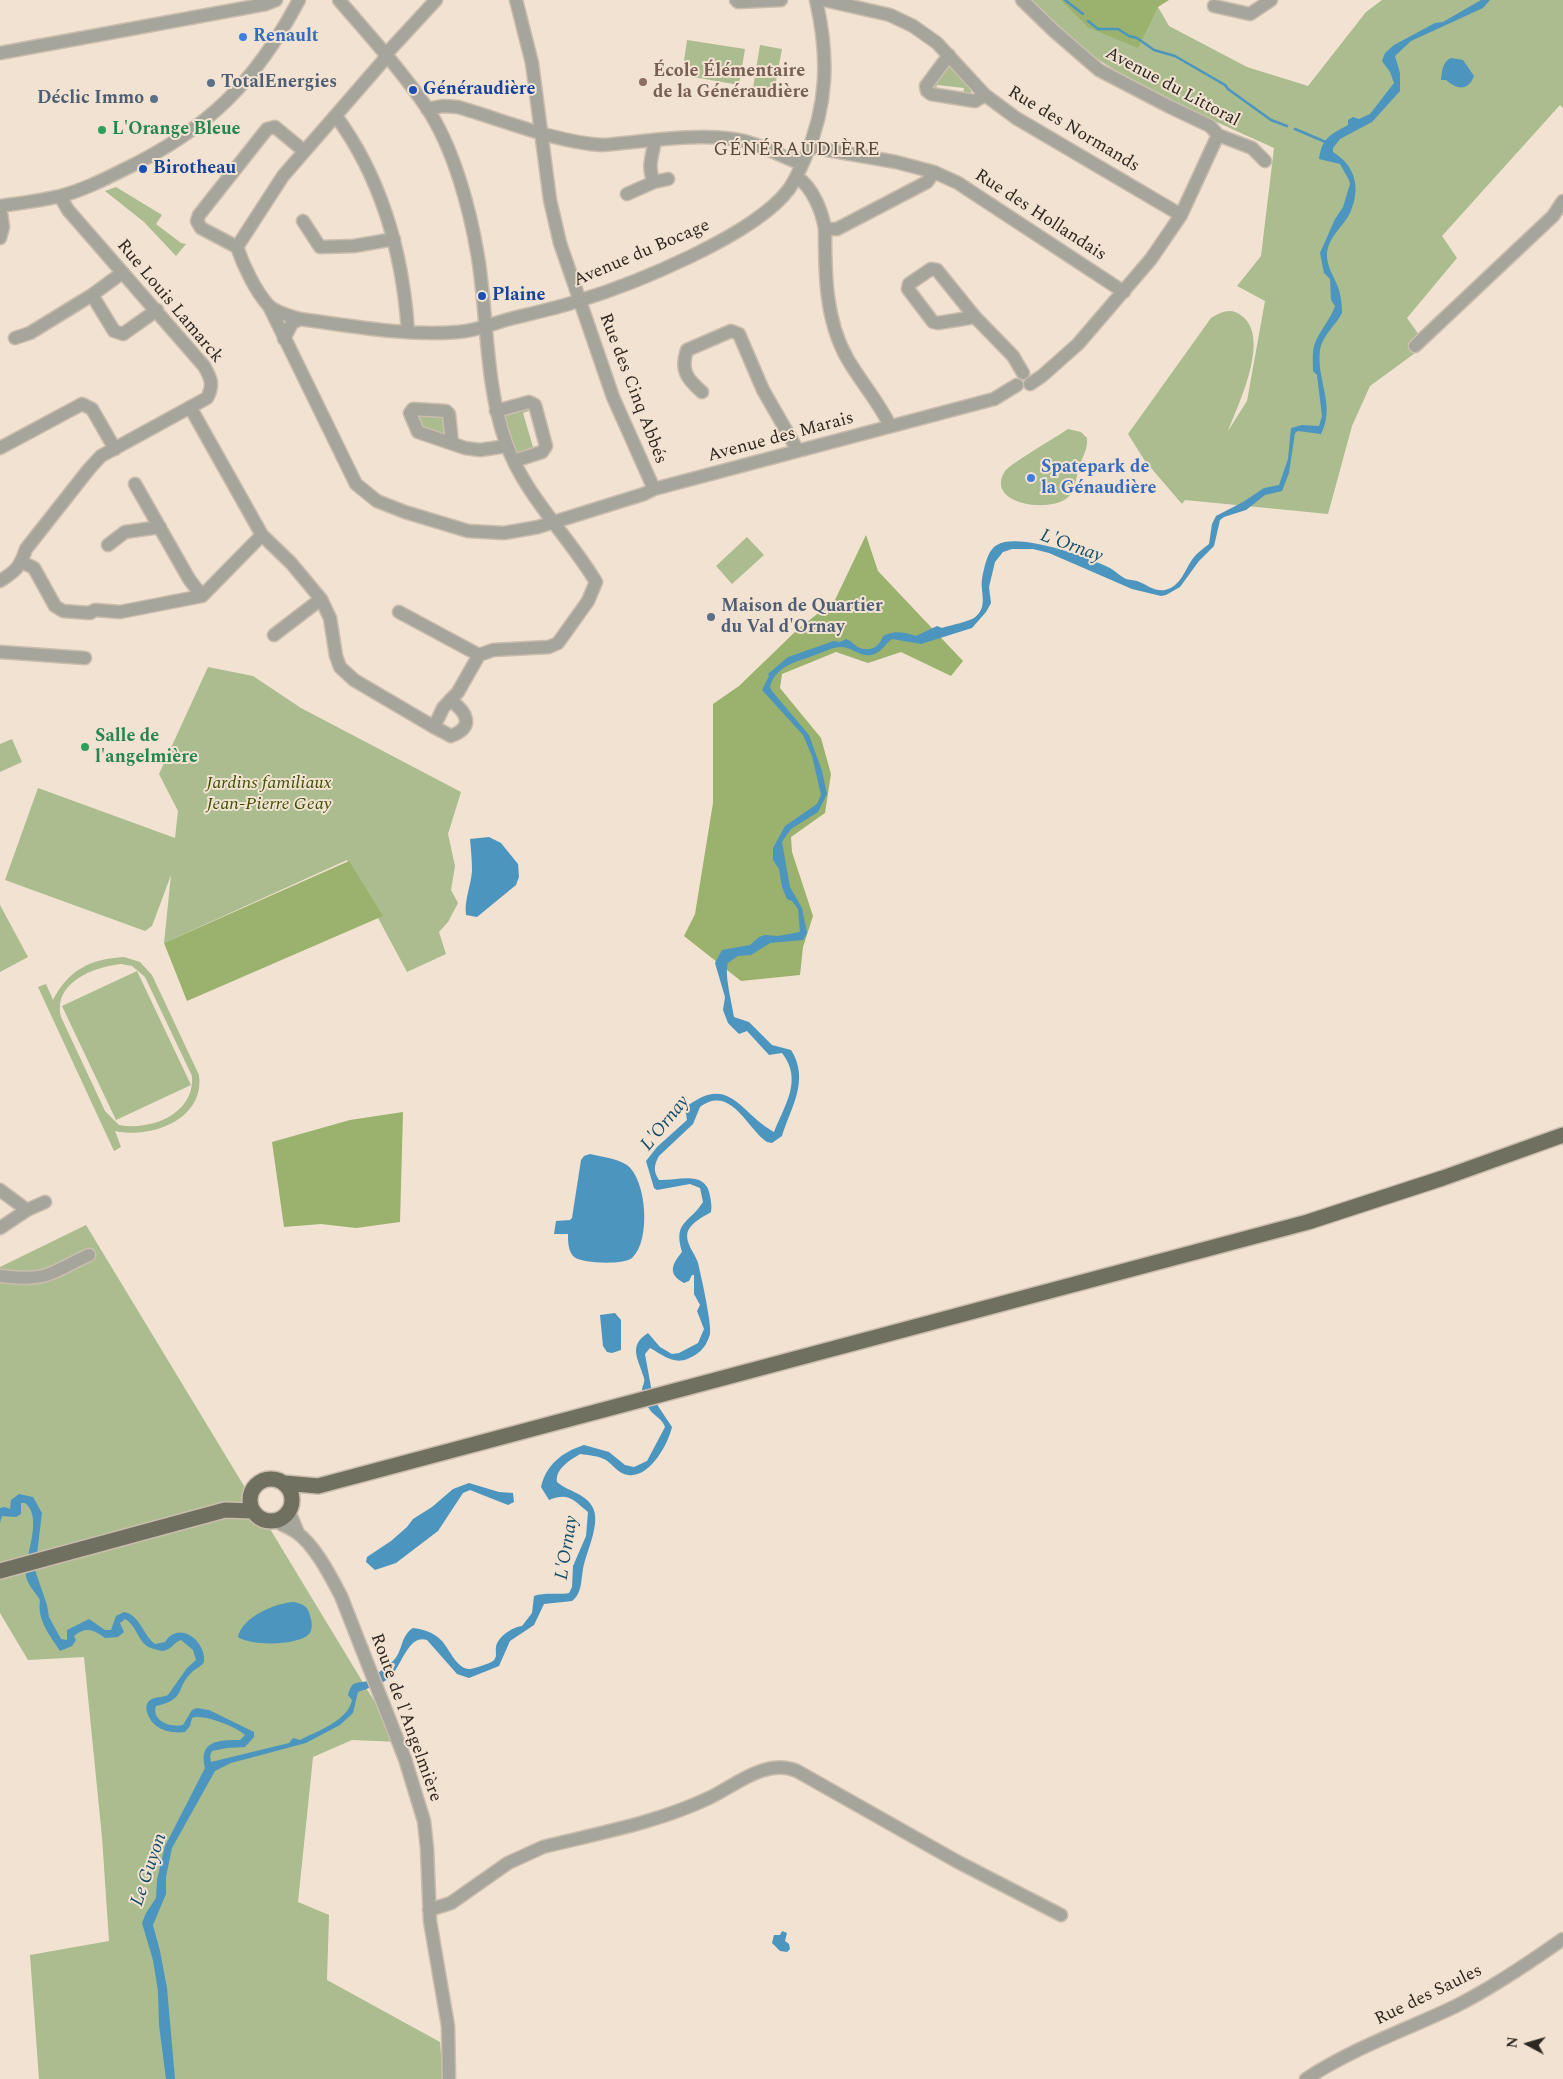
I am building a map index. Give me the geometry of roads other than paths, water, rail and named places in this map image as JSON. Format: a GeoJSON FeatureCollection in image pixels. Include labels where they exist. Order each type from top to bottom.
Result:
{"type":"FeatureCollection","features":[{"type":"Feature","properties":{"kind":"main road"},"geometry":{"type":"LineString","coordinates":[[318,1486],[291,1507],[283,1518],[276,1521],[262,1520],[252,1511],[249,1500],[250,1494],[255,1486],[266,1479],[272,1478],[284,1483],[318,1486],[1299,1224],[1443,1178],[1563,1134]]}},
{"type":"Feature","properties":{"kind":"main road"},"geometry":{"type":"LineString","coordinates":[[284,1483],[291,1492],[291,1507]]}},
{"type":"Feature","properties":{"kind":"main road"},"geometry":{"type":"LineString","coordinates":[[0,1571],[224,1510],[250,1494]]}},
{"type":"Feature","properties":{"kind":"main road"},"geometry":{"type":"LineString","coordinates":[[224,1510],[252,1511]]}},
{"type":"Feature","properties":{"kind":"street"},"geometry":{"type":"LineString","coordinates":[[0,53],[266,4],[276,0]]}},
{"type":"Feature","properties":{"kind":"street"},"geometry":{"type":"LineString","coordinates":[[0,238],[3,228],[0,206],[60,196],[106,178],[154,156],[191,131],[224,105],[254,72],[276,41],[299,0]]}},
{"type":"Feature","properties":{"kind":"street"},"geometry":{"type":"LineString","coordinates":[[339,0],[427,109],[453,162],[471,222],[478,258],[491,386],[496,411],[507,446],[514,461],[552,522],[596,582],[588,601],[558,643],[549,647],[493,650],[479,655],[458,692],[442,708],[434,727]]}},
{"type":"Feature","properties":{"kind":"street"},"geometry":{"type":"LineString","coordinates":[[237,247],[267,199],[304,150],[336,116],[436,0]]}},
{"type":"Feature","properties":{"kind":"street","name":"Rue des Cinq Abbés"},"geometry":{"type":"LineString","coordinates":[[516,0],[532,63],[550,200],[560,243],[613,397],[654,489]]}},
{"type":"Feature","properties":{"kind":"street"},"geometry":{"type":"LineString","coordinates":[[736,0],[738,2],[781,0]]}},
{"type":"Feature","properties":{"kind":"street","name":"Avenue du Bocage"},"geometry":{"type":"LineString","coordinates":[[269,306],[300,319],[408,332],[459,332],[485,327],[579,301],[642,277],[705,249],[768,210],[797,178],[810,147],[825,92],[825,56],[816,0]]}},
{"type":"Feature","properties":{"kind":"street","name":"Rue des Normands"},"geometry":{"type":"LineString","coordinates":[[824,0],[890,15],[913,26],[937,43],[985,95],[1016,118],[1182,215]]}},
{"type":"Feature","properties":{"kind":"street","name":"Avenue du Littoral"},"geometry":{"type":"LineString","coordinates":[[1022,0],[1099,70],[1210,126],[1218,135],[1252,148],[1265,161]]}},
{"type":"Feature","properties":{"kind":"street"},"geometry":{"type":"LineString","coordinates":[[1214,6],[1250,14],[1271,0]]}},
{"type":"Feature","properties":{"kind":"street"},"geometry":{"type":"LineString","coordinates":[[949,55],[926,86],[927,91],[931,94],[975,101],[985,95]]}},
{"type":"Feature","properties":{"kind":"street"},"geometry":{"type":"LineString","coordinates":[[427,109],[443,106],[458,107],[586,144],[700,137],[734,139],[759,146],[802,164]]}},
{"type":"Feature","properties":{"kind":"street"},"geometry":{"type":"LineString","coordinates":[[336,116],[363,159],[385,209],[394,239],[406,304],[408,332]]}},
{"type":"Feature","properties":{"kind":"street"},"geometry":{"type":"LineString","coordinates":[[269,306],[243,264],[237,247],[201,228],[197,221],[198,215],[267,129],[276,127],[304,150]]}},
{"type":"Feature","properties":{"kind":"street","name":"Avenue des Marais"},"geometry":{"type":"LineString","coordinates":[[269,306],[356,484],[377,501],[405,512],[468,531],[504,533],[538,527],[644,494],[654,489],[994,399],[1023,379],[1053,367],[1078,344],[1152,258],[1182,215],[1218,135]]}},
{"type":"Feature","properties":{"kind":"street"},"geometry":{"type":"LineString","coordinates":[[654,182],[650,173],[650,167],[655,141]]}},
{"type":"Feature","properties":{"kind":"street","name":"Rue des Hollandais"},"geometry":{"type":"LineString","coordinates":[[810,147],[896,162],[934,172],[958,183],[1124,292]]}},
{"type":"Feature","properties":{"kind":"street"},"geometry":{"type":"LineString","coordinates":[[824,229],[837,229],[926,182],[934,172]]}},
{"type":"Feature","properties":{"kind":"street"},"geometry":{"type":"LineString","coordinates":[[797,178],[808,189],[819,208],[824,229],[827,286],[832,324],[846,356],[890,426]]}},
{"type":"Feature","properties":{"kind":"street"},"geometry":{"type":"LineString","coordinates":[[626,194],[654,182],[668,179]]}},
{"type":"Feature","properties":{"kind":"street","name":"Rue Louis Lamarck"},"geometry":{"type":"LineString","coordinates":[[60,196],[68,210],[204,366],[212,379],[212,388],[206,398],[190,407]]}},
{"type":"Feature","properties":{"kind":"street"},"geometry":{"type":"LineString","coordinates":[[1415,346],[1553,216],[1563,201]]}},
{"type":"Feature","properties":{"kind":"street"},"geometry":{"type":"LineString","coordinates":[[303,221],[320,248],[354,246],[394,239]]}},
{"type":"Feature","properties":{"kind":"street"},"geometry":{"type":"LineString","coordinates":[[976,317],[938,324],[933,322],[908,290],[909,284],[931,268],[937,270],[976,317],[1013,356],[1023,379]]}},
{"type":"Feature","properties":{"kind":"street"},"geometry":{"type":"LineString","coordinates":[[15,338],[30,333],[92,295],[122,273]]}},
{"type":"Feature","properties":{"kind":"street"},"geometry":{"type":"LineString","coordinates":[[92,295],[114,331],[123,334],[157,310]]}},
{"type":"Feature","properties":{"kind":"street"},"geometry":{"type":"LineString","coordinates":[[284,339],[292,323],[300,319]]}},
{"type":"Feature","properties":{"kind":"street"},"geometry":{"type":"LineString","coordinates":[[702,392],[688,379],[684,360],[687,350],[731,331],[739,334],[763,390],[798,451]]}},
{"type":"Feature","properties":{"kind":"street"},"geometry":{"type":"LineString","coordinates":[[496,411],[529,402],[535,405],[546,446],[542,452],[514,461]]}},
{"type":"Feature","properties":{"kind":"street"},"geometry":{"type":"LineString","coordinates":[[0,448],[82,404],[92,409],[115,449]]}},
{"type":"Feature","properties":{"kind":"street"},"geometry":{"type":"LineString","coordinates":[[0,581],[15,572],[22,562],[26,550],[89,468],[101,456],[190,407],[262,535],[291,563],[321,599],[330,618],[336,656],[340,667],[354,680],[451,736],[459,733],[466,726],[466,719],[464,713],[450,700]]}},
{"type":"Feature","properties":{"kind":"street"},"geometry":{"type":"LineString","coordinates":[[452,443],[465,448],[480,450],[507,446]]}},
{"type":"Feature","properties":{"kind":"street"},"geometry":{"type":"LineString","coordinates":[[135,484],[189,579],[202,596]]}},
{"type":"Feature","properties":{"kind":"street"},"geometry":{"type":"LineString","coordinates":[[108,545],[125,532],[160,527]]}},
{"type":"Feature","properties":{"kind":"street"},"geometry":{"type":"LineString","coordinates":[[22,562],[34,568],[55,606],[64,611],[90,613],[95,610],[120,612],[202,596],[262,535]]}},
{"type":"Feature","properties":{"kind":"street"},"geometry":{"type":"LineString","coordinates":[[274,635],[321,599]]}},
{"type":"Feature","properties":{"kind":"street"},"geometry":{"type":"LineString","coordinates":[[399,612],[479,655]]}},
{"type":"Feature","properties":{"kind":"street"},"geometry":{"type":"LineString","coordinates":[[0,652],[85,658]]}},
{"type":"Feature","properties":{"kind":"street"},"geometry":{"type":"LineString","coordinates":[[0,1190],[27,1210]]}},
{"type":"Feature","properties":{"kind":"street"},"geometry":{"type":"LineString","coordinates":[[0,1228],[27,1210],[45,1202]]}},
{"type":"Feature","properties":{"kind":"street"},"geometry":{"type":"LineString","coordinates":[[0,1276],[22,1278],[53,1273],[75,1260],[90,1255]]}},
{"type":"Feature","properties":{"kind":"street","name":"Route de l'Angelmière"},"geometry":{"type":"LineString","coordinates":[[291,1507],[298,1533]]}},
{"type":"Feature","properties":{"kind":"street","name":"Route de l'Angelmière"},"geometry":{"type":"LineString","coordinates":[[276,1521],[298,1533],[309,1545],[331,1578],[405,1759],[424,1821],[431,1932],[448,2026],[449,2079]]}},
{"type":"Feature","properties":{"kind":"street"},"geometry":{"type":"LineString","coordinates":[[429,1910],[451,1903],[524,1854],[543,1846],[667,1816],[708,1798],[754,1774],[769,1768],[779,1767],[797,1772],[950,1858],[1061,1915]]}},
{"type":"Feature","properties":{"kind":"street","name":"Rue des Saules"},"geometry":{"type":"LineString","coordinates":[[1306,2079],[1329,2064],[1370,2043],[1457,2006],[1563,1939]]}},
{"type":"Feature","properties":{"kind":"water"},"geometry":{"type":"Polygon","coordinates":[[[1481,0],[1490,0],[1483,8],[1411,41],[1395,56],[1400,73],[1400,91],[1372,122],[1340,139],[1333,148],[1333,152],[1347,164],[1356,187],[1350,213],[1330,242],[1327,253],[1329,267],[1339,290],[1342,313],[1323,340],[1320,350],[1327,413],[1325,424],[1321,434],[1298,431],[1295,433],[1289,473],[1282,491],[1265,495],[1246,510],[1220,520],[1214,546],[1199,561],[1180,587],[1166,595],[1161,596],[1132,589],[1049,553],[1033,549],[1012,549],[1003,552],[995,562],[989,587],[991,603],[972,628],[921,644],[892,639],[880,651],[871,655],[863,655],[845,647],[834,648],[788,665],[773,680],[770,687],[772,691],[809,735],[822,771],[827,794],[818,812],[791,829],[782,842],[790,887],[802,908],[807,933],[803,940],[770,943],[751,955],[738,956],[728,963],[727,974],[734,1017],[749,1022],[772,1045],[791,1050],[799,1072],[799,1083],[794,1104],[782,1136],[772,1143],[767,1142],[760,1136],[738,1111],[730,1105],[721,1101],[711,1101],[700,1107],[693,1124],[659,1156],[656,1162],[655,1171],[659,1180],[690,1178],[703,1182],[710,1196],[711,1206],[711,1212],[692,1225],[687,1235],[698,1263],[704,1288],[710,1329],[708,1339],[700,1351],[691,1358],[684,1360],[673,1360],[650,1348],[645,1354],[651,1387],[658,1406],[672,1427],[667,1442],[651,1466],[636,1474],[625,1474],[603,1459],[580,1454],[568,1462],[558,1473],[557,1482],[585,1498],[595,1513],[594,1528],[578,1595],[572,1601],[544,1604],[534,1625],[510,1641],[499,1666],[469,1678],[457,1674],[427,1640],[414,1642],[388,1679],[378,1685],[358,1692],[353,1713],[340,1725],[306,1743],[231,1763],[215,1771],[172,1848],[166,1877],[166,1894],[153,1925],[167,1988],[175,2079],[166,2079],[159,2025],[158,1991],[153,1960],[142,1923],[156,1898],[157,1880],[165,1846],[205,1768],[205,1752],[208,1747],[218,1741],[240,1740],[245,1735],[227,1725],[203,1717],[192,1718],[190,1726],[185,1732],[167,1731],[157,1726],[149,1718],[146,1709],[148,1702],[153,1698],[168,1695],[187,1668],[196,1660],[193,1650],[181,1640],[165,1651],[148,1647],[141,1640],[130,1622],[125,1619],[120,1623],[124,1632],[118,1637],[105,1638],[94,1631],[86,1630],[74,1636],[76,1640],[72,1646],[60,1651],[45,1627],[40,1614],[40,1600],[26,1576],[33,1527],[33,1518],[30,1510],[25,1503],[21,1503],[21,1514],[16,1517],[2,1516],[0,1523],[0,1508],[10,1509],[11,1500],[19,1494],[33,1497],[42,1513],[35,1570],[47,1605],[49,1617],[61,1639],[67,1640],[67,1630],[89,1619],[105,1630],[111,1630],[116,1616],[124,1612],[138,1621],[155,1644],[165,1642],[171,1635],[178,1633],[185,1633],[197,1641],[204,1655],[204,1662],[187,1678],[177,1696],[166,1703],[156,1706],[155,1711],[156,1716],[163,1722],[178,1726],[183,1725],[192,1710],[197,1708],[209,1710],[254,1732],[254,1737],[245,1747],[212,1751],[210,1756],[211,1762],[289,1743],[293,1738],[300,1740],[338,1720],[345,1714],[352,1700],[348,1695],[351,1687],[357,1683],[368,1681],[393,1661],[399,1653],[406,1635],[413,1628],[435,1635],[461,1666],[470,1669],[495,1659],[497,1643],[500,1639],[510,1630],[522,1626],[532,1613],[534,1596],[569,1593],[572,1587],[573,1566],[586,1536],[588,1512],[570,1498],[561,1497],[549,1500],[541,1487],[543,1479],[556,1460],[569,1451],[584,1445],[609,1452],[625,1465],[634,1467],[647,1461],[665,1427],[650,1410],[644,1398],[642,1389],[644,1378],[636,1354],[638,1343],[648,1333],[660,1347],[672,1354],[679,1353],[698,1343],[704,1329],[697,1311],[700,1305],[694,1294],[694,1275],[692,1275],[689,1281],[684,1283],[673,1272],[674,1265],[682,1252],[680,1242],[681,1228],[703,1202],[700,1188],[690,1184],[657,1190],[654,1188],[646,1161],[657,1147],[687,1120],[685,1108],[700,1098],[713,1094],[724,1095],[734,1100],[774,1132],[790,1092],[791,1073],[782,1053],[769,1055],[747,1031],[739,1034],[728,1023],[723,1010],[725,997],[715,963],[722,950],[750,945],[759,937],[765,935],[778,936],[800,932],[798,909],[792,901],[787,899],[782,887],[779,869],[773,860],[773,848],[785,826],[817,804],[821,795],[812,756],[803,735],[762,690],[769,676],[768,674],[788,657],[834,641],[840,642],[846,639],[858,647],[871,649],[882,640],[883,636],[891,633],[916,636],[937,626],[942,628],[974,618],[979,614],[983,605],[982,579],[988,555],[994,547],[1007,542],[1036,544],[1070,552],[1110,568],[1126,579],[1137,581],[1157,590],[1165,590],[1175,585],[1194,557],[1209,544],[1212,524],[1216,516],[1243,502],[1264,488],[1279,485],[1288,459],[1291,428],[1302,425],[1319,426],[1322,416],[1317,375],[1313,371],[1313,349],[1335,306],[1331,300],[1330,279],[1324,273],[1320,253],[1335,219],[1343,207],[1350,184],[1340,164],[1319,159],[1322,146],[1332,134],[1348,125],[1348,120],[1353,117],[1359,119],[1370,114],[1394,83],[1390,72],[1382,61],[1385,53],[1394,45],[1435,23],[1443,22],[1481,0]]]}},
{"type":"Feature","properties":{"kind":"water"},"geometry":{"type":"Polygon","coordinates":[[[1451,58],[1463,60],[1474,76],[1469,85],[1458,87],[1446,80],[1441,80],[1444,65],[1451,58]]]}},
{"type":"Feature","properties":{"kind":"water"},"geometry":{"type":"Polygon","coordinates":[[[489,837],[501,843],[518,864],[519,877],[516,885],[477,917],[466,915],[472,871],[470,839],[489,837]]]}},
{"type":"Feature","properties":{"kind":"water"},"geometry":{"type":"Polygon","coordinates":[[[590,1154],[614,1159],[627,1165],[639,1183],[644,1211],[644,1225],[638,1250],[628,1260],[602,1263],[577,1259],[570,1251],[568,1234],[554,1234],[556,1221],[570,1220],[572,1218],[581,1160],[584,1156],[590,1154]]]}},
{"type":"Feature","properties":{"kind":"water"},"geometry":{"type":"Polygon","coordinates":[[[615,1313],[621,1320],[621,1350],[612,1353],[607,1352],[603,1346],[600,1315],[615,1313]]]}},
{"type":"Feature","properties":{"kind":"water"},"geometry":{"type":"Polygon","coordinates":[[[469,1483],[499,1492],[513,1493],[514,1502],[508,1505],[470,1490],[463,1493],[438,1531],[396,1563],[375,1570],[366,1562],[367,1557],[391,1541],[413,1519],[432,1507],[453,1489],[469,1483]]]}},
{"type":"Feature","properties":{"kind":"water"},"geometry":{"type":"Polygon","coordinates":[[[294,1602],[306,1608],[311,1618],[311,1630],[303,1638],[285,1643],[263,1643],[244,1640],[238,1637],[246,1623],[260,1612],[278,1605],[294,1602]]]}},
{"type":"Feature","properties":{"kind":"water"},"geometry":{"type":"Polygon","coordinates":[[[782,1931],[787,1933],[785,1941],[789,1944],[790,1949],[787,1952],[780,1951],[772,1943],[774,1935],[780,1935],[782,1931]]]}},
{"type":"Feature","properties":{"kind":"waterway"},"geometry":{"type":"LineString","coordinates":[[1065,0],[1083,14]]}},
{"type":"Feature","properties":{"kind":"waterway"},"geometry":{"type":"LineString","coordinates":[[1088,21],[1098,29],[1118,29],[1129,36],[1137,38],[1154,50],[1175,56],[1225,85],[1271,120],[1287,126]]}},
{"type":"Feature","properties":{"kind":"waterway"},"geometry":{"type":"LineString","coordinates":[[1295,129],[1328,143]]}},
{"type":"Feature","properties":{"kind":"place","name":"Renault"},"geometry":{"type":"Point","coordinates":[243,37]}},
{"type":"Feature","properties":{"kind":"place","name":"École Élémentaire de la Généraudière"},"geometry":{"type":"Point","coordinates":[643,82]}},
{"type":"Feature","properties":{"kind":"place","name":"TotalEnergies"},"geometry":{"type":"Point","coordinates":[211,83]}},
{"type":"Feature","properties":{"kind":"place","name":"Généraudière"},"geometry":{"type":"Point","coordinates":[413,90]}},
{"type":"Feature","properties":{"kind":"place","name":"Déclic Immo"},"geometry":{"type":"Point","coordinates":[154,99]}},
{"type":"Feature","properties":{"kind":"place","name":"L'Orange Bleue"},"geometry":{"type":"Point","coordinates":[102,130]}},
{"type":"Feature","properties":{"kind":"place","name":"Birotheau"},"geometry":{"type":"Point","coordinates":[143,169]}},
{"type":"Feature","properties":{"kind":"place","name":"Plaine"},"geometry":{"type":"Point","coordinates":[482,296]}},
{"type":"Feature","properties":{"kind":"place","name":"Spatepark de la Génaudière"},"geometry":{"type":"Point","coordinates":[1031,478]}},
{"type":"Feature","properties":{"kind":"place","name":"Maison de Quartier du Val d'Ornay"},"geometry":{"type":"Point","coordinates":[711,617]}},
{"type":"Feature","properties":{"kind":"place","name":"Salle de l'angelmière"},"geometry":{"type":"Point","coordinates":[85,747]}},
{"type":"Feature","properties":{"kind":"district","name":"GÉNÉRAUDIÈRE"},"geometry":{"type":"Point","coordinates":[797,151]}},
{"type":"Feature","properties":{"kind":"water label","name":"L'Ornay"},"geometry":{"type":"Point","coordinates":[1071,547]}},
{"type":"Feature","properties":{"kind":"water label","name":"L'Ornay"},"geometry":{"type":"Point","coordinates":[666,1124]}},
{"type":"Feature","properties":{"kind":"water label","name":"L'Ornay"},"geometry":{"type":"Point","coordinates":[568,1548]}},
{"type":"Feature","properties":{"kind":"water label","name":"Le Guyon"},"geometry":{"type":"Point","coordinates":[150,1870]}},
{"type":"Feature","properties":{"kind":"park label","name":"Jardins familiaux Jean-Pierre Geay"},"geometry":{"type":"Point","coordinates":[269,794]}}]}
